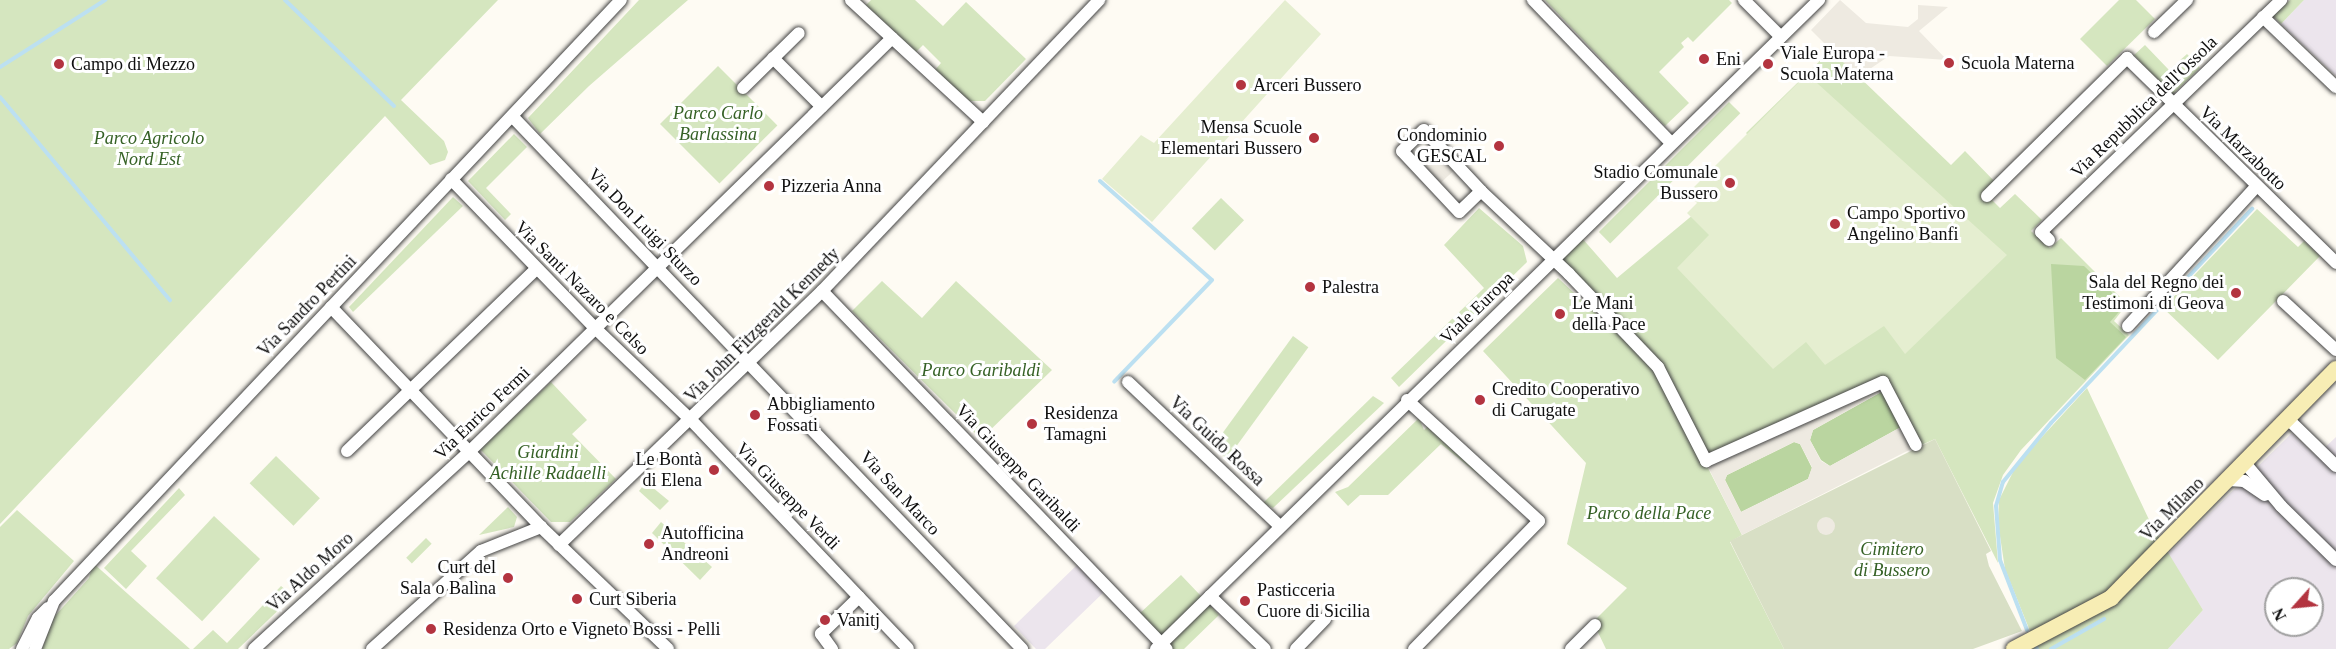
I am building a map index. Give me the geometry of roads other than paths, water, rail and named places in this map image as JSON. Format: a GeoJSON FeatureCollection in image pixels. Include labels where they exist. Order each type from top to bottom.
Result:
{"type":"FeatureCollection","features":[{"type":"Feature","properties":{"kind":"street","name":"Via Sandro Pertini"},"geometry":{"type":"LineString","coordinates":[[29,648],[38,618],[621,0]]}},
{"type":"Feature","properties":{"kind":"street","name":"Via John Fitzgerald Kennedy"},"geometry":{"type":"LineString","coordinates":[[559,545],[751,363],[1099,0]]}},
{"type":"Feature","properties":{"kind":"street"},"geometry":{"type":"LineString","coordinates":[[1533,0],[1670,142]]}},
{"type":"Feature","properties":{"kind":"street"},"geometry":{"type":"LineString","coordinates":[[1744,0],[1781,37]]}},
{"type":"Feature","properties":{"kind":"street","name":"Viale Europa"},"geometry":{"type":"LineString","coordinates":[[1162,647],[1210,596],[1407,400],[1670,142],[1819,0]]}},
{"type":"Feature","properties":{"kind":"street"},"geometry":{"type":"LineString","coordinates":[[2154,32],[2187,0]]}},
{"type":"Feature","properties":{"kind":"street","name":"Via Repubblica dell'Ossola"},"geometry":{"type":"LineString","coordinates":[[2049,240],[2041,232],[2282,0]]}},
{"type":"Feature","properties":{"kind":"street"},"geometry":{"type":"LineString","coordinates":[[859,3],[892,38],[982,122]]}},
{"type":"Feature","properties":{"kind":"street"},"geometry":{"type":"LineString","coordinates":[[2263,17],[2336,87]]}},
{"type":"Feature","properties":{"kind":"street"},"geometry":{"type":"LineString","coordinates":[[743,88],[799,33]]}},
{"type":"Feature","properties":{"kind":"street","name":"Via Enrico Fermi"},"geometry":{"type":"LineString","coordinates":[[392,523],[469,452],[892,38]]}},
{"type":"Feature","properties":{"kind":"street"},"geometry":{"type":"LineString","coordinates":[[773,58],[822,107]]}},
{"type":"Feature","properties":{"kind":"street","name":"Via Marzabotto"},"geometry":{"type":"LineString","coordinates":[[1987,196],[2127,58],[2172,105],[2336,263]]}},
{"type":"Feature","properties":{"kind":"street","name":"Via Don Luigi Sturzo"},"geometry":{"type":"LineString","coordinates":[[512,116],[751,363]]}},
{"type":"Feature","properties":{"kind":"street"},"geometry":{"type":"LineString","coordinates":[[1480,191],[1459,212],[1402,151],[1424,130],[1480,191],[1658,367],[1706,461],[1883,382],[1916,446]]}},
{"type":"Feature","properties":{"kind":"street","name":"Via Santi Nazaro e Celso"},"geometry":{"type":"LineString","coordinates":[[451,179],[536,269],[691,420]]}},
{"type":"Feature","properties":{"kind":"street"},"geometry":{"type":"LineString","coordinates":[[2128,326],[2256,187]]}},
{"type":"Feature","properties":{"kind":"street"},"geometry":{"type":"LineString","coordinates":[[347,451],[536,269]]}},
{"type":"Feature","properties":{"kind":"street","name":"Via Giuseppe Garibaldi"},"geometry":{"type":"LineString","coordinates":[[822,291],[1162,647]]}},
{"type":"Feature","properties":{"kind":"street"},"geometry":{"type":"LineString","coordinates":[[2283,301],[2336,350]]}},
{"type":"Feature","properties":{"kind":"street"},"geometry":{"type":"LineString","coordinates":[[332,306],[541,527],[668,649]]}},
{"type":"Feature","properties":{"kind":"street","name":"Via San Marco"},"geometry":{"type":"LineString","coordinates":[[751,363],[1022,649]]}},
{"type":"Feature","properties":{"kind":"street","name":"Via Milano"},"geometry":{"type":"LineString","coordinates":[[2014,649],[2108,600],[2229,480],[2336,369]]}},
{"type":"Feature","properties":{"kind":"street","name":"Via Guido Rossa"},"geometry":{"type":"LineString","coordinates":[[1128,382],[1280,526]]}},
{"type":"Feature","properties":{"kind":"street"},"geometry":{"type":"LineString","coordinates":[[1407,400],[1539,521],[1414,649]]}},
{"type":"Feature","properties":{"kind":"street"},"geometry":{"type":"LineString","coordinates":[[2288,419],[2336,466]]}},
{"type":"Feature","properties":{"kind":"street","name":"Via Giuseppe Verdi"},"geometry":{"type":"LineString","coordinates":[[691,420],[908,649]]}},
{"type":"Feature","properties":{"kind":"street"},"geometry":{"type":"LineString","coordinates":[[2245,463],[2281,506],[2336,560]]}},
{"type":"Feature","properties":{"kind":"street"},"geometry":{"type":"LineString","coordinates":[[2229,480],[2244,481],[2281,506]]}},
{"type":"Feature","properties":{"kind":"street","name":"Via Aldo Moro"},"geometry":{"type":"LineString","coordinates":[[254,649],[392,523]]}},
{"type":"Feature","properties":{"kind":"street"},"geometry":{"type":"LineString","coordinates":[[372,649],[481,550],[541,527]]}},
{"type":"Feature","properties":{"kind":"street"},"geometry":{"type":"LineString","coordinates":[[1210,596],[1265,649]]}},
{"type":"Feature","properties":{"kind":"street"},"geometry":{"type":"LineString","coordinates":[[832,649],[821,634],[859,597]]}},
{"type":"Feature","properties":{"kind":"street"},"geometry":{"type":"LineString","coordinates":[[1296,649],[1325,619]]}},
{"type":"Feature","properties":{"kind":"street"},"geometry":{"type":"LineString","coordinates":[[1571,649],[1595,626]]}},
{"type":"Feature","properties":{"kind":"waterway"},"geometry":{"type":"LineString","coordinates":[[0,67],[105,0]]}},
{"type":"Feature","properties":{"kind":"waterway"},"geometry":{"type":"LineString","coordinates":[[285,0],[394,106]]}},
{"type":"Feature","properties":{"kind":"waterway"},"geometry":{"type":"LineString","coordinates":[[0,97],[170,300]]}},
{"type":"Feature","properties":{"kind":"waterway"},"geometry":{"type":"LineString","coordinates":[[1100,181],[1212,280],[1114,382]]}},
{"type":"Feature","properties":{"kind":"waterway"},"geometry":{"type":"LineString","coordinates":[[2027,630],[2000,560],[1996,506],[2003,482],[2051,423],[2252,209]]}},
{"type":"Feature","properties":{"kind":"waterway"},"geometry":{"type":"LineString","coordinates":[[2051,649],[2104,619]]}},
{"type":"Feature","properties":{"kind":"place","name":"Eni"},"geometry":{"type":"Point","coordinates":[1704,59]}},
{"type":"Feature","properties":{"kind":"place","name":"Scuola Materna"},"geometry":{"type":"Point","coordinates":[1949,63]}},
{"type":"Feature","properties":{"kind":"place","name":"Campo di Mezzo"},"geometry":{"type":"Point","coordinates":[59,64]}},
{"type":"Feature","properties":{"kind":"place","name":"Viale Europa - Scuola Materna"},"geometry":{"type":"Point","coordinates":[1768,64]}},
{"type":"Feature","properties":{"kind":"place","name":"Arceri Bussero"},"geometry":{"type":"Point","coordinates":[1241,85]}},
{"type":"Feature","properties":{"kind":"place","name":"Mensa Scuole Elementari Bussero"},"geometry":{"type":"Point","coordinates":[1314,138]}},
{"type":"Feature","properties":{"kind":"place","name":"Condominio GESCAL"},"geometry":{"type":"Point","coordinates":[1499,146]}},
{"type":"Feature","properties":{"kind":"place","name":"Stadio Comunale Bussero"},"geometry":{"type":"Point","coordinates":[1730,183]}},
{"type":"Feature","properties":{"kind":"place","name":"Pizzeria Anna"},"geometry":{"type":"Point","coordinates":[769,186]}},
{"type":"Feature","properties":{"kind":"place","name":"Campo Sportivo Angelino Banfi"},"geometry":{"type":"Point","coordinates":[1835,224]}},
{"type":"Feature","properties":{"kind":"place","name":"Palestra"},"geometry":{"type":"Point","coordinates":[1310,287]}},
{"type":"Feature","properties":{"kind":"place","name":"Sala del Regno dei Testimoni di Geova"},"geometry":{"type":"Point","coordinates":[2236,293]}},
{"type":"Feature","properties":{"kind":"place","name":"Le Mani della Pace"},"geometry":{"type":"Point","coordinates":[1560,314]}},
{"type":"Feature","properties":{"kind":"place","name":"Credito Cooperativo di Carugate"},"geometry":{"type":"Point","coordinates":[1480,400]}},
{"type":"Feature","properties":{"kind":"place","name":"Abbigliamento Fossati"},"geometry":{"type":"Point","coordinates":[755,415]}},
{"type":"Feature","properties":{"kind":"place","name":"Residenza Tamagni"},"geometry":{"type":"Point","coordinates":[1032,424]}},
{"type":"Feature","properties":{"kind":"place","name":"Le Bontà di Elena"},"geometry":{"type":"Point","coordinates":[714,470]}},
{"type":"Feature","properties":{"kind":"place","name":"Autofficina Andreoni"},"geometry":{"type":"Point","coordinates":[649,544]}},
{"type":"Feature","properties":{"kind":"place","name":"Curt del Sala o Balìna"},"geometry":{"type":"Point","coordinates":[508,578]}},
{"type":"Feature","properties":{"kind":"place","name":"Curt Siberia"},"geometry":{"type":"Point","coordinates":[577,599]}},
{"type":"Feature","properties":{"kind":"place","name":"Pasticceria Cuore di Sicilia"},"geometry":{"type":"Point","coordinates":[1245,601]}},
{"type":"Feature","properties":{"kind":"place","name":"Vanitj"},"geometry":{"type":"Point","coordinates":[825,620]}},
{"type":"Feature","properties":{"kind":"place","name":"Residenza Orto e Vigneto Bossi - Pelli"},"geometry":{"type":"Point","coordinates":[431,629]}},
{"type":"Feature","properties":{"kind":"park label","name":"Parco Carlo Barlassina"},"geometry":{"type":"Point","coordinates":[718,124]}},
{"type":"Feature","properties":{"kind":"park label","name":"Parco Agricolo Nord Est"},"geometry":{"type":"Point","coordinates":[149,149]}},
{"type":"Feature","properties":{"kind":"park label","name":"Parco Garibaldi"},"geometry":{"type":"Point","coordinates":[981,370]}},
{"type":"Feature","properties":{"kind":"park label","name":"Giardini Achille Radaelli"},"geometry":{"type":"Point","coordinates":[548,463]}},
{"type":"Feature","properties":{"kind":"park label","name":"Parco della Pace"},"geometry":{"type":"Point","coordinates":[1649,513]}},
{"type":"Feature","properties":{"kind":"park label","name":"Cimitero di Bussero"},"geometry":{"type":"Point","coordinates":[1892,560]}}]}
